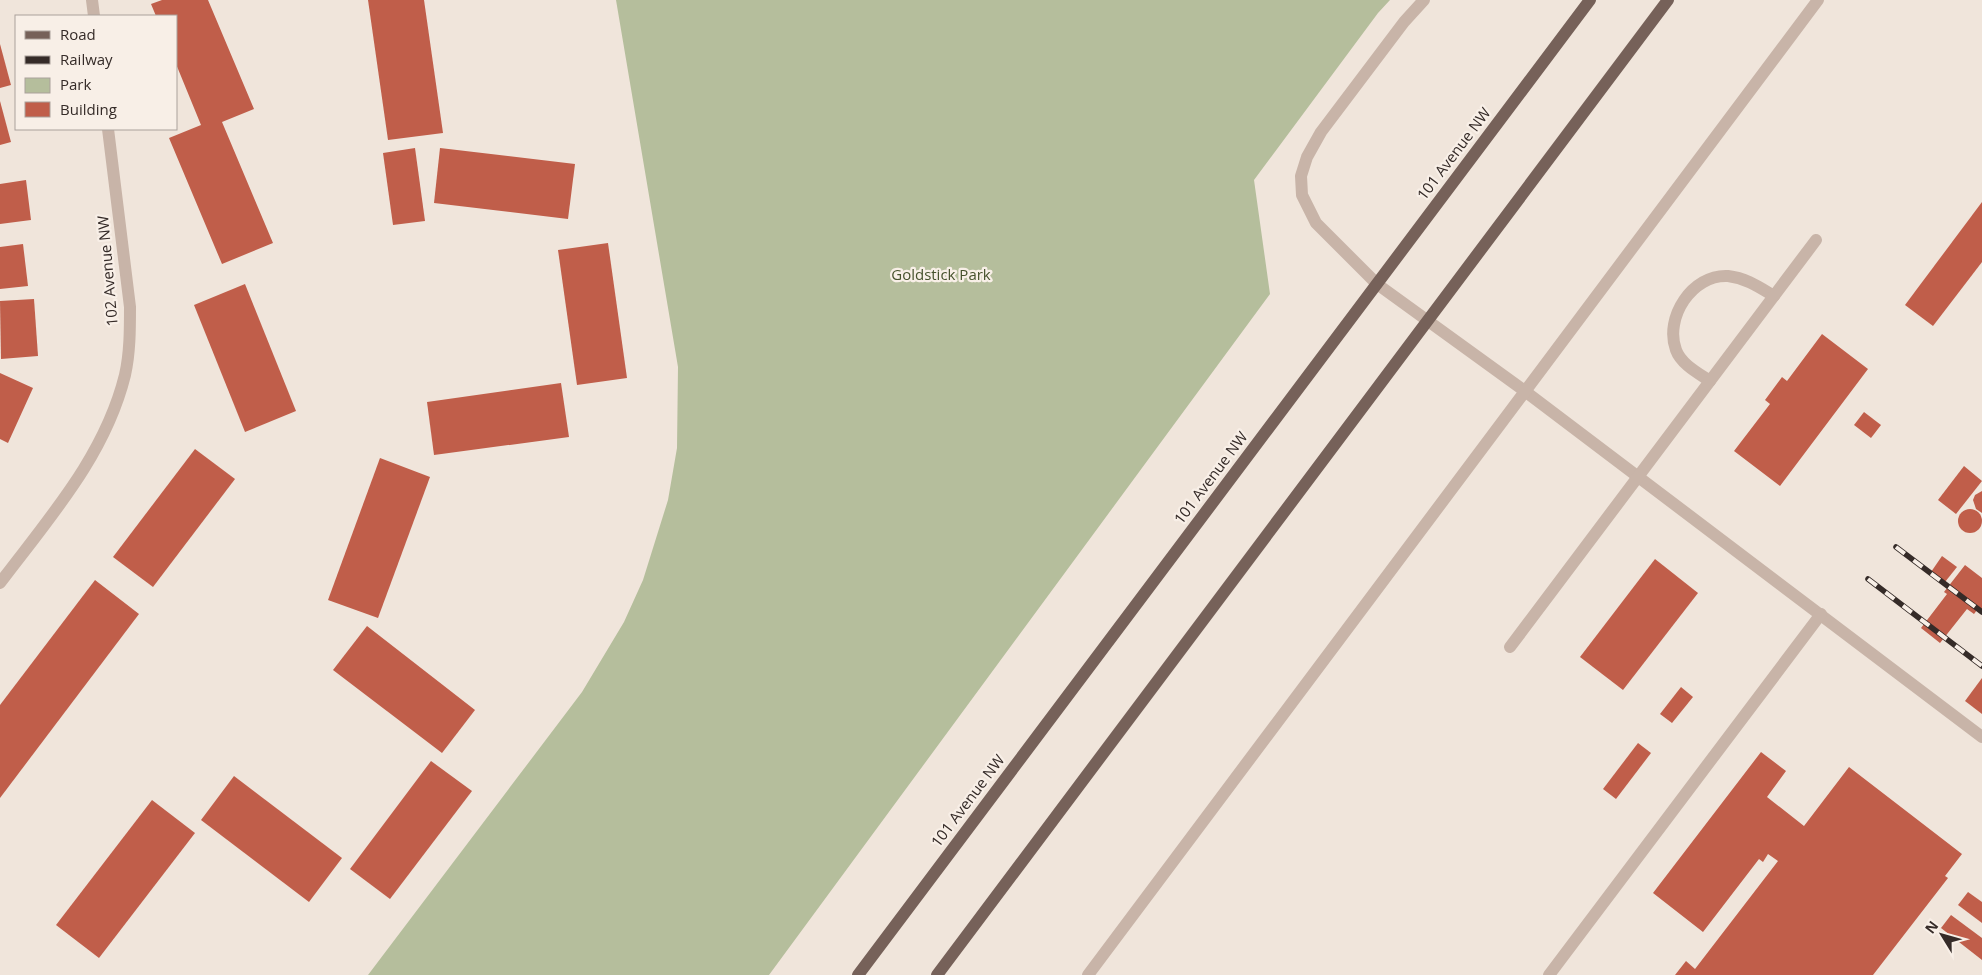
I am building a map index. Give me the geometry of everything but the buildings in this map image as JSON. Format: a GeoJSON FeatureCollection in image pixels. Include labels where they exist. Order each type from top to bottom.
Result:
{"type":"FeatureCollection","features":[{"type":"Feature","properties":{"kind":"main road","name":"101 Avenue NW"},"geometry":{"type":"LineString","coordinates":[[858,975],[1590,0]]}},
{"type":"Feature","properties":{"kind":"main road"},"geometry":{"type":"LineString","coordinates":[[937,975],[1668,0]]}},
{"type":"Feature","properties":{"kind":"street"},"geometry":{"type":"LineString","coordinates":[[92,0],[94,15]]}},
{"type":"Feature","properties":{"kind":"street"},"geometry":{"type":"LineString","coordinates":[[1424,0],[1404,22],[1321,132],[1307,157],[1301,176],[1302,195],[1316,223],[1377,284],[1429,320],[1639,476],[1982,737]]}},
{"type":"Feature","properties":{"kind":"street"},"geometry":{"type":"LineString","coordinates":[[1088,975],[1818,0]]}},
{"type":"Feature","properties":{"kind":"street","name":"102 Avenue NW"},"geometry":{"type":"LineString","coordinates":[[0,583],[84,469],[100,442],[125,374],[130,336],[130,307],[108,130]]}},
{"type":"Feature","properties":{"kind":"street"},"geometry":{"type":"LineString","coordinates":[[1510,647],[1816,240]]}},
{"type":"Feature","properties":{"kind":"street"},"geometry":{"type":"LineString","coordinates":[[1710,381],[1686,364],[1676,352],[1673,336],[1675,316],[1682,304],[1699,285],[1712,278],[1726,276],[1742,278],[1774,296]]}},
{"type":"Feature","properties":{"kind":"street"},"geometry":{"type":"LineString","coordinates":[[1549,975],[1821,614]]}},
{"type":"Feature","properties":{"kind":"green space","name":"Goldstick Park"},"geometry":{"type":"Polygon","coordinates":[[[616,0],[1390,0],[1378,13],[1254,180],[1270,294],[769,975],[368,975],[582,692],[624,622],[643,580],[668,500],[677,448],[678,367],[616,0]]]}},
{"type":"Feature","properties":{"kind":"railway"},"geometry":{"type":"LineString","coordinates":[[1896,547],[1982,612]]}},
{"type":"Feature","properties":{"kind":"railway"},"geometry":{"type":"LineString","coordinates":[[1868,579],[1982,666]]}}]}
